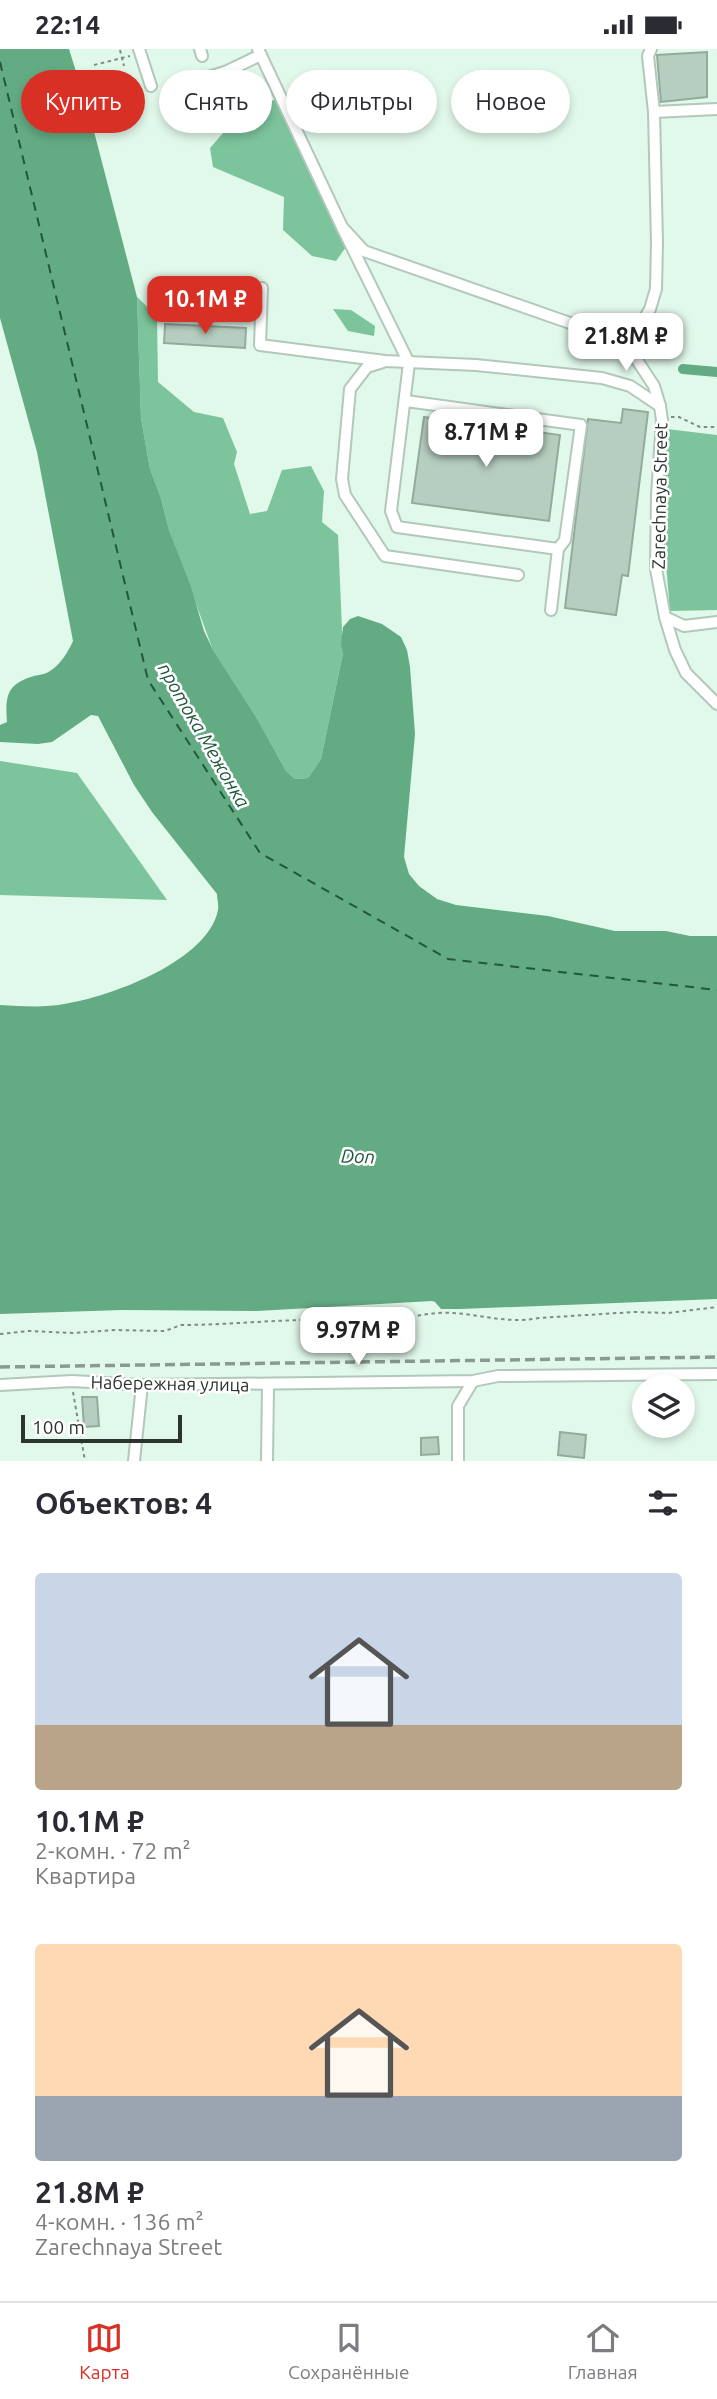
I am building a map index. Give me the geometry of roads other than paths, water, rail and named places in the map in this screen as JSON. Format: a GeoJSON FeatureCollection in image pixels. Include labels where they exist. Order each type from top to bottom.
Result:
{"type":"FeatureCollection","features":[{"type":"Feature","properties":{"kind":"street"},"geometry":{"type":"LineString","coordinates":[[607,335],[624,336],[637,331],[650,309],[656,289],[654,112],[648,56],[651,49]]}},
{"type":"Feature","properties":{"kind":"street"},"geometry":{"type":"LineString","coordinates":[[140,51],[151,86]]}},
{"type":"Feature","properties":{"kind":"street"},"geometry":{"type":"LineString","coordinates":[[228,70],[260,52]]}},
{"type":"Feature","properties":{"kind":"street","name":"Zarechnaya Street"},"geometry":{"type":"LineString","coordinates":[[260,52],[409,363]]}},
{"type":"Feature","properties":{"kind":"street"},"geometry":{"type":"LineString","coordinates":[[654,112],[717,109]]}},
{"type":"Feature","properties":{"kind":"street","name":"Zarechnaya Street"},"geometry":{"type":"LineString","coordinates":[[342,227],[364,251],[607,335],[635,357],[654,386],[661,411],[656,569],[665,617],[675,650],[686,673],[717,704]]}},
{"type":"Feature","properties":{"kind":"street"},"geometry":{"type":"LineString","coordinates":[[262,288],[260,345],[384,361],[476,365],[602,377],[630,386],[661,411]]}},
{"type":"Feature","properties":{"kind":"street"},"geometry":{"type":"LineString","coordinates":[[384,361],[367,367],[351,389],[342,479],[345,495],[385,556],[518,575]]}},
{"type":"Feature","properties":{"kind":"street"},"geometry":{"type":"LineString","coordinates":[[409,363],[391,511],[397,527],[558,549]]}},
{"type":"Feature","properties":{"kind":"street"},"geometry":{"type":"LineString","coordinates":[[406,401],[581,425],[565,540],[558,549],[551,610]]}},
{"type":"Feature","properties":{"kind":"street"},"geometry":{"type":"LineString","coordinates":[[665,617],[684,626],[717,622]]}},
{"type":"Feature","properties":{"kind":"street","name":"Набережная улица"},"geometry":{"type":"LineString","coordinates":[[0,1385],[72,1381],[142,1385],[473,1381],[498,1376],[717,1374]]}},
{"type":"Feature","properties":{"kind":"street"},"geometry":{"type":"LineString","coordinates":[[458,1461],[458,1406],[473,1381]]}},
{"type":"Feature","properties":{"kind":"street"},"geometry":{"type":"LineString","coordinates":[[267,1461],[268,1384]]}},
{"type":"Feature","properties":{"kind":"street"},"geometry":{"type":"LineString","coordinates":[[134,1461],[142,1385]]}},
{"type":"Feature","properties":{"kind":"water"},"geometry":{"type":"Polygon","coordinates":[[[0,49],[69,49],[76,70],[21,70],[21,133],[94,133],[137,297],[141,418],[150,469],[204,631],[286,771],[295,779],[308,778],[321,759],[343,653],[343,627],[350,619],[358,616],[382,624],[401,637],[410,667],[415,734],[404,857],[409,874],[419,886],[437,899],[456,905],[548,916],[615,931],[666,931],[690,936],[717,936],[717,1299],[460,1309],[441,1309],[432,1301],[257,1311],[122,1310],[0,1314],[0,1005],[56,1005],[106,994],[130,985],[177,960],[196,945],[210,928],[218,906],[217,894],[134,785],[98,716],[91,715],[52,742],[0,742],[0,725],[7,722],[8,698],[13,687],[25,679],[47,673],[54,668],[73,641],[37,452],[0,318],[0,49]]]}},
{"type":"Feature","properties":{"kind":"waterway"},"geometry":{"type":"LineString","coordinates":[[683,369],[717,372]]}},
{"type":"Feature","properties":{"kind":"railway"},"geometry":{"type":"LineString","coordinates":[[0,1367],[717,1357]]}},
{"type":"Feature","properties":{"kind":"water label","name":"протока Межонка"},"geometry":{"type":"Point","coordinates":[204,735]}},
{"type":"Feature","properties":{"kind":"water label","name":"Don"},"geometry":{"type":"Point","coordinates":[358,1156]}}]}
